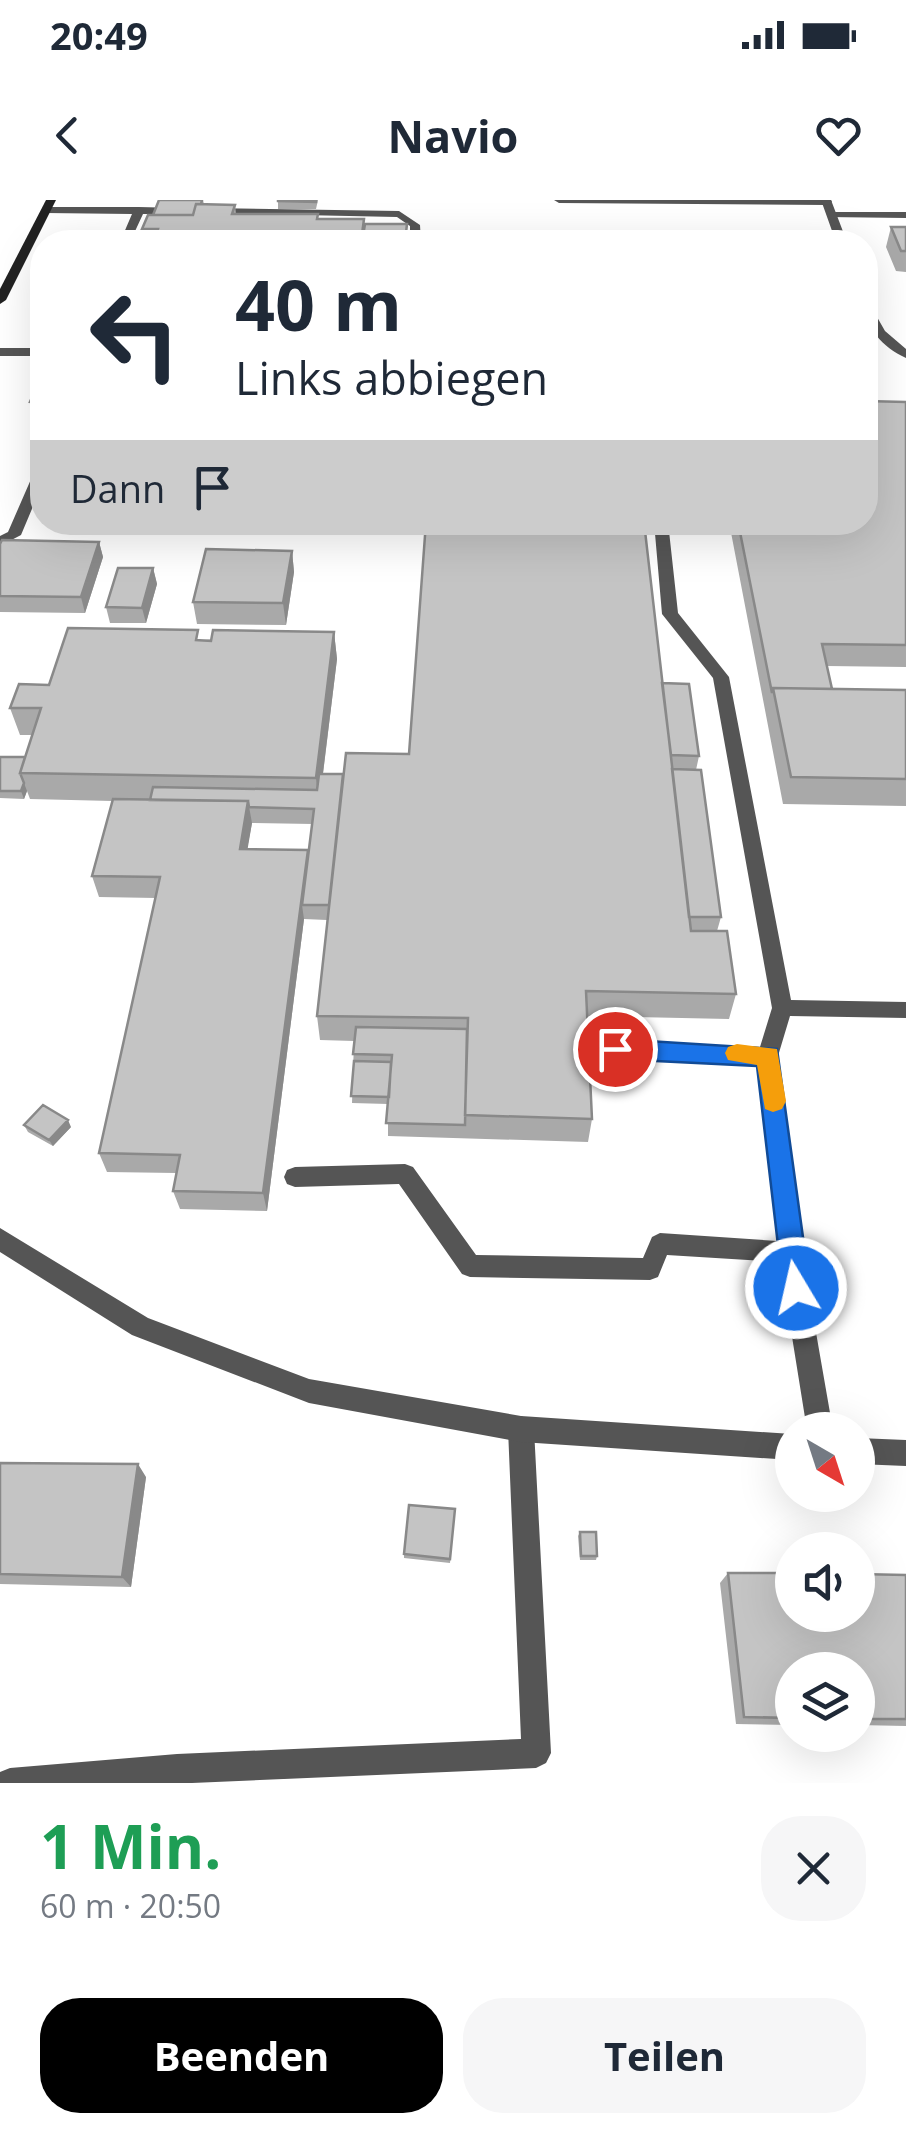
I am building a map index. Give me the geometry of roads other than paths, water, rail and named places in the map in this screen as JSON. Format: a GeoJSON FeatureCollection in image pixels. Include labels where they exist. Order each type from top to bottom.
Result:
{"type":"FeatureCollection","features":[{"type":"Feature","properties":{"kind":"street"},"geometry":{"type":"LineString","coordinates":[[559,200],[828,206],[906,215]]}},
{"type":"Feature","properties":{"kind":"street"},"geometry":{"type":"LineString","coordinates":[[34,230],[48,205],[399,214],[416,225],[416,230]]}},
{"type":"Feature","properties":{"kind":"street"},"geometry":{"type":"LineString","coordinates":[[828,206],[837,230]]}},
{"type":"Feature","properties":{"kind":"street"},"geometry":{"type":"LineString","coordinates":[[130,230],[139,210]]}},
{"type":"Feature","properties":{"kind":"street"},"geometry":{"type":"LineString","coordinates":[[0,300],[4,284],[30,237]]}},
{"type":"Feature","properties":{"kind":"street"},"geometry":{"type":"LineString","coordinates":[[878,332],[888,344],[906,354]]}},
{"type":"Feature","properties":{"kind":"street"},"geometry":{"type":"LineString","coordinates":[[0,352],[30,352]]}},
{"type":"Feature","properties":{"kind":"street"},"geometry":{"type":"LineString","coordinates":[[0,542],[14,535],[30,498]]}},
{"type":"Feature","properties":{"kind":"street"},"geometry":{"type":"LineString","coordinates":[[662,535],[670,614],[721,678],[782,1008],[768,1056],[790,1252],[817,1412]]}},
{"type":"Feature","properties":{"kind":"street"},"geometry":{"type":"LineString","coordinates":[[782,1008],[906,1010]]}},
{"type":"Feature","properties":{"kind":"street"},"geometry":{"type":"LineString","coordinates":[[615,1049],[768,1056]]}},
{"type":"Feature","properties":{"kind":"street"},"geometry":{"type":"LineString","coordinates":[[295,1177],[405,1174],[470,1266],[650,1269],[660,1244],[790,1252]]}},
{"type":"Feature","properties":{"kind":"street"},"geometry":{"type":"LineString","coordinates":[[0,1238],[140,1326],[310,1391],[521,1429],[775,1446]]}},
{"type":"Feature","properties":{"kind":"street"},"geometry":{"type":"LineString","coordinates":[[10,1783],[177,1769],[536,1752],[521,1429]]}},
{"type":"Feature","properties":{"kind":"street"},"geometry":{"type":"LineString","coordinates":[[875,1452],[906,1454]]}}]}
